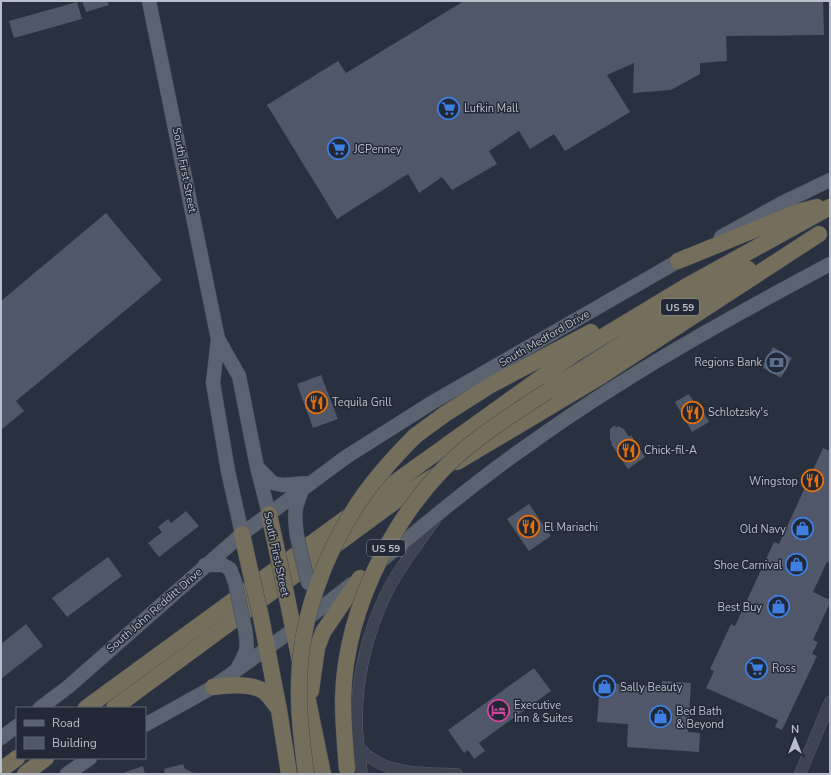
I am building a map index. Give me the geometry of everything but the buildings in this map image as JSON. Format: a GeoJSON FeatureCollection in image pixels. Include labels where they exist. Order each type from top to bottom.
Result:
{"type":"FeatureCollection","features":[{"type":"Feature","properties":{"kind":"highway"},"geometry":{"type":"LineString","coordinates":[[678,261],[792,215],[830,203]]}},
{"type":"Feature","properties":{"kind":"highway","name":"US 59"},"geometry":{"type":"LineString","coordinates":[[306,774],[299,698],[301,655],[310,606],[339,535],[366,493],[392,459],[415,436],[445,414],[489,386],[601,327],[685,287],[830,208]]}},
{"type":"Feature","properties":{"kind":"highway"},"geometry":{"type":"LineString","coordinates":[[115,707],[405,494],[598,378],[825,231]]}},
{"type":"Feature","properties":{"kind":"highway","name":"US 59"},"geometry":{"type":"LineString","coordinates":[[352,772],[344,731],[343,699],[351,641],[359,609],[369,584],[390,542],[412,506],[443,470],[475,441],[548,391],[680,307],[736,275],[825,231]]}},
{"type":"Feature","properties":{"kind":"highway"},"geometry":{"type":"LineString","coordinates":[[87,707],[394,482],[574,354],[685,287]]}},
{"type":"Feature","properties":{"kind":"highway","name":"South First Street"},"geometry":{"type":"LineString","coordinates":[[269,514],[324,774]]}},
{"type":"Feature","properties":{"kind":"highway","name":"South First Street"},"geometry":{"type":"LineString","coordinates":[[242,534],[268,648],[280,710],[289,774]]}},
{"type":"Feature","properties":{"kind":"highway"},"geometry":{"type":"LineString","coordinates":[[310,709],[316,654],[323,632],[360,578]]}},
{"type":"Feature","properties":{"kind":"highway"},"geometry":{"type":"LineString","coordinates":[[213,687],[235,684],[256,688],[265,692],[280,710]]}},
{"type":"Feature","properties":{"kind":"highway"},"geometry":{"type":"LineString","coordinates":[[1,770],[16,759]]}},
{"type":"Feature","properties":{"kind":"highway"},"geometry":{"type":"LineString","coordinates":[[25,774],[45,759]]}},
{"type":"Feature","properties":{"kind":"main road","name":"South First Street"},"geometry":{"type":"LineString","coordinates":[[150,5],[218,339],[213,383],[228,471],[242,534]]}},
{"type":"Feature","properties":{"kind":"main road","name":"South Medford Drive"},"geometry":{"type":"LineString","coordinates":[[269,514],[346,457],[433,402],[678,261],[782,203],[830,180]]}},
{"type":"Feature","properties":{"kind":"main road"},"geometry":{"type":"LineString","coordinates":[[146,724],[213,687],[294,629],[360,578],[446,506],[532,441],[636,373],[743,311],[830,264]]}},
{"type":"Feature","properties":{"kind":"main road","name":"South First Street"},"geometry":{"type":"LineString","coordinates":[[218,339],[239,376],[257,467],[269,514]]}},
{"type":"Feature","properties":{"kind":"main road"},"geometry":{"type":"LineString","coordinates":[[257,467],[273,483],[282,485],[307,485],[296,505],[295,517],[297,536],[311,591],[327,604]]}},
{"type":"Feature","properties":{"kind":"main road","name":"South John Redditt Drive"},"geometry":{"type":"LineString","coordinates":[[41,707],[68,687],[242,534],[269,514]]}},
{"type":"Feature","properties":{"kind":"main road"},"geometry":{"type":"LineString","coordinates":[[205,566],[223,565],[230,569],[235,582],[248,644],[246,653],[235,670]]}},
{"type":"Feature","properties":{"kind":"main road"},"geometry":{"type":"LineString","coordinates":[[1,738],[16,727]]}},
{"type":"Feature","properties":{"kind":"main road"},"geometry":{"type":"LineString","coordinates":[[67,774],[89,759]]}},
{"type":"Feature","properties":{"kind":"street"},"geometry":{"type":"LineString","coordinates":[[352,772],[359,748],[357,728],[358,695],[363,660],[373,624],[389,588],[414,548],[446,506]]}},
{"type":"Feature","properties":{"kind":"street"},"geometry":{"type":"LineString","coordinates":[[800,774],[830,702]]}},
{"type":"Feature","properties":{"kind":"street"},"geometry":{"type":"LineString","coordinates":[[359,748],[370,758],[400,772],[457,774]]}},
{"type":"Feature","properties":{"kind":"place","name":"Lufkin Mall"},"geometry":{"type":"Point","coordinates":[448,108]}},
{"type":"Feature","properties":{"kind":"place","name":"JCPenney"},"geometry":{"type":"Point","coordinates":[338,149]}},
{"type":"Feature","properties":{"kind":"place","name":"Regions Bank"},"geometry":{"type":"Point","coordinates":[777,362]}},
{"type":"Feature","properties":{"kind":"place","name":"Tequila Grill"},"geometry":{"type":"Point","coordinates":[317,402]}},
{"type":"Feature","properties":{"kind":"place","name":"Schlotzsky's"},"geometry":{"type":"Point","coordinates":[692,412]}},
{"type":"Feature","properties":{"kind":"place","name":"Chick-fil-A"},"geometry":{"type":"Point","coordinates":[628,450]}},
{"type":"Feature","properties":{"kind":"place","name":"Wingstop"},"geometry":{"type":"Point","coordinates":[813,481]}},
{"type":"Feature","properties":{"kind":"place","name":"El Mariachi"},"geometry":{"type":"Point","coordinates":[529,527]}},
{"type":"Feature","properties":{"kind":"place","name":"Old Navy"},"geometry":{"type":"Point","coordinates":[802,529]}},
{"type":"Feature","properties":{"kind":"place","name":"Shoe Carnival"},"geometry":{"type":"Point","coordinates":[797,565]}},
{"type":"Feature","properties":{"kind":"place","name":"Best Buy"},"geometry":{"type":"Point","coordinates":[778,607]}},
{"type":"Feature","properties":{"kind":"place","name":"Ross"},"geometry":{"type":"Point","coordinates":[757,668]}},
{"type":"Feature","properties":{"kind":"place","name":"Sally Beauty"},"geometry":{"type":"Point","coordinates":[605,687]}},
{"type":"Feature","properties":{"kind":"place","name":"Executive Inn & Suites"},"geometry":{"type":"Point","coordinates":[499,711]}},
{"type":"Feature","properties":{"kind":"place","name":"Bed Bath & Beyond"},"geometry":{"type":"Point","coordinates":[661,717]}}]}
